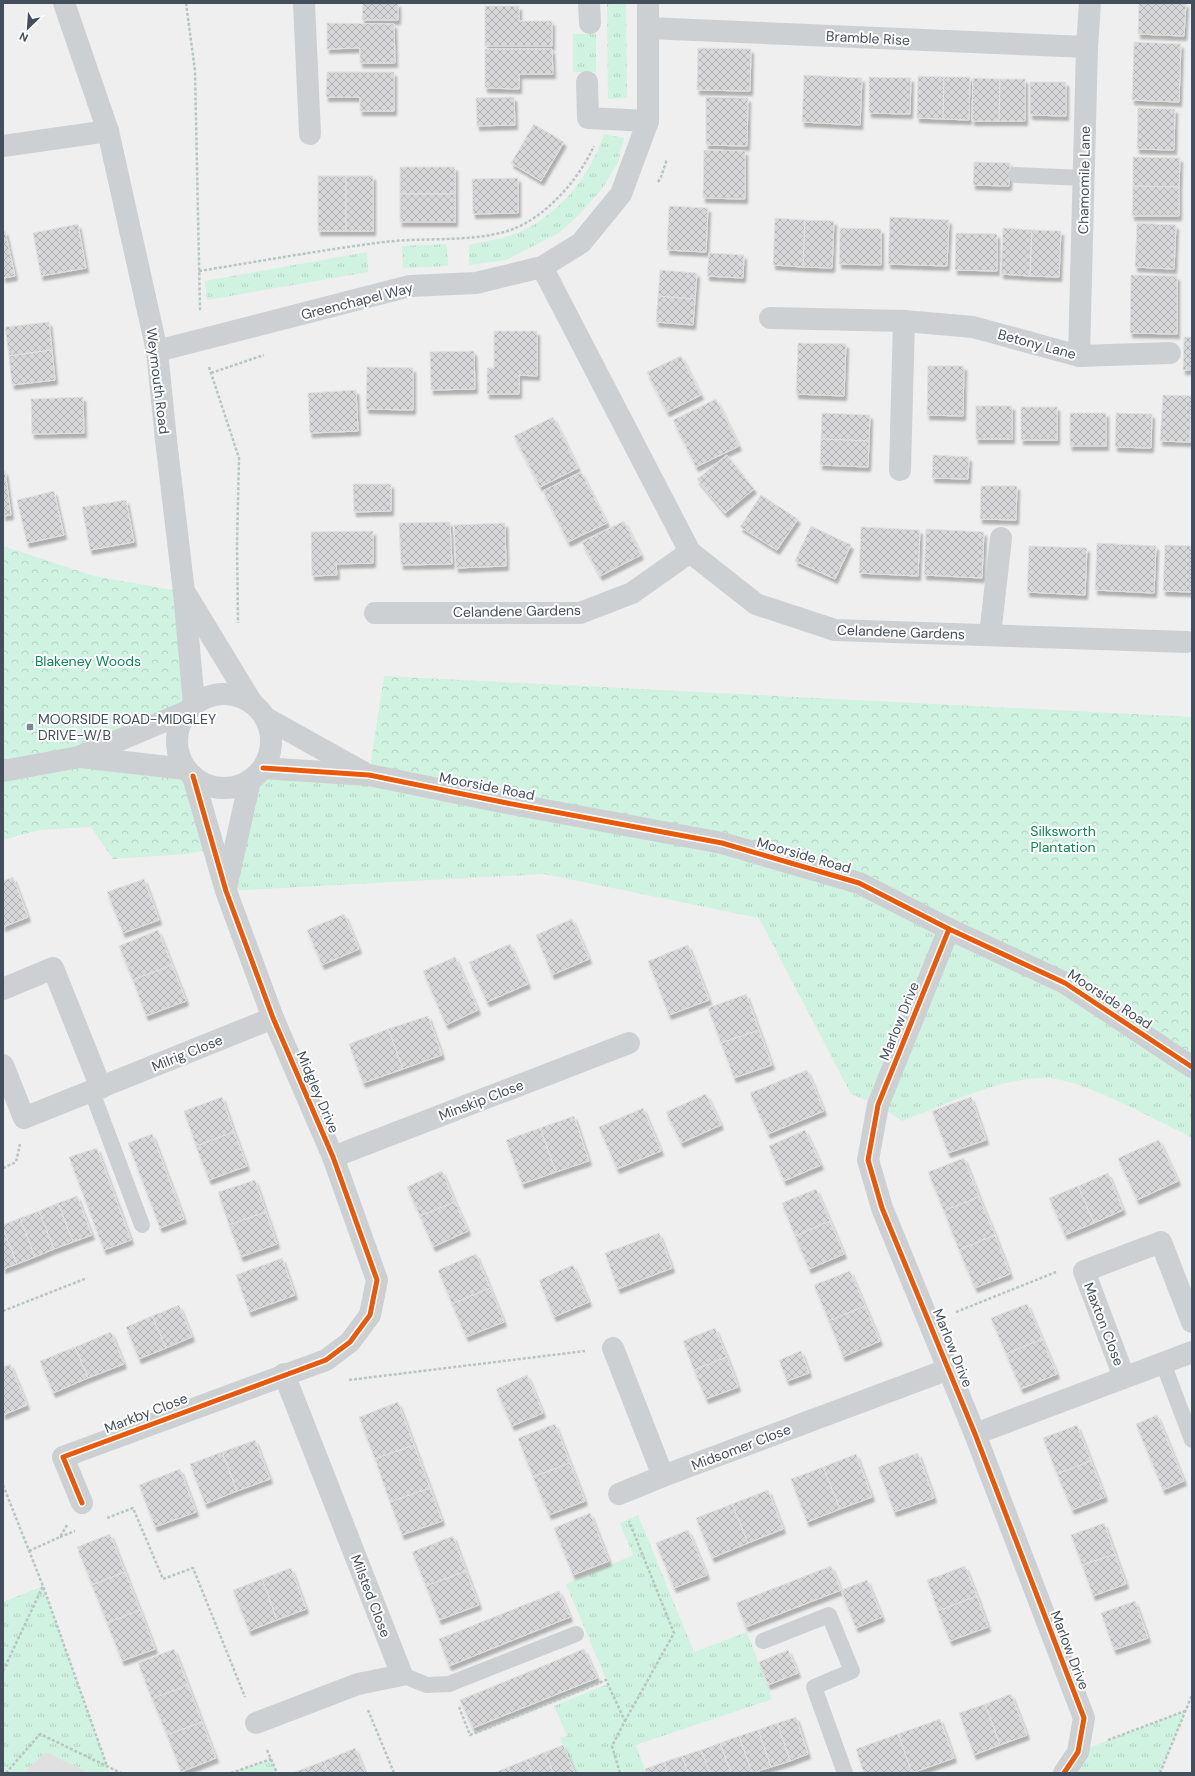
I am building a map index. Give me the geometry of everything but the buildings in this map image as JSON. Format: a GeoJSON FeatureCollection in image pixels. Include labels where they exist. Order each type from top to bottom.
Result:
{"type":"FeatureCollection","features":[{"type":"Feature","properties":{"kind":"street","name":"Weymouth Road"},"geometry":{"type":"LineString","coordinates":[[64,3],[108,131],[157,351],[184,592],[259,710]]}},
{"type":"Feature","properties":{"kind":"street"},"geometry":{"type":"LineString","coordinates":[[304,3],[310,134]]}},
{"type":"Feature","properties":{"kind":"street","name":"Greenchapel Way"},"geometry":{"type":"LineString","coordinates":[[157,351],[410,286],[476,283],[542,266],[581,243],[621,194],[648,121],[648,3]]}},
{"type":"Feature","properties":{"kind":"street","name":"Chamomile Lane"},"geometry":{"type":"LineString","coordinates":[[1079,356],[1086,47],[1090,3]]}},
{"type":"Feature","properties":{"kind":"street","name":"Bramble Rise"},"geometry":{"type":"LineString","coordinates":[[648,28],[1086,47]]}},
{"type":"Feature","properties":{"kind":"street"},"geometry":{"type":"LineString","coordinates":[[587,82],[588,118],[648,121]]}},
{"type":"Feature","properties":{"kind":"street"},"geometry":{"type":"LineString","coordinates":[[3,146],[108,131]]}},
{"type":"Feature","properties":{"kind":"street","name":"Celandene Gardens"},"geometry":{"type":"LineString","coordinates":[[542,266],[690,552],[756,604],[835,630],[1187,642]]}},
{"type":"Feature","properties":{"kind":"street","name":"Betony Lane"},"geometry":{"type":"LineString","coordinates":[[770,318],[904,321],[973,327],[1079,356],[1170,353]]}},
{"type":"Feature","properties":{"kind":"street"},"geometry":{"type":"LineString","coordinates":[[900,470],[904,321]]}},
{"type":"Feature","properties":{"kind":"street"},"geometry":{"type":"LineString","coordinates":[[990,635],[1001,538]]}},
{"type":"Feature","properties":{"kind":"street","name":"Celandene Gardens"},"geometry":{"type":"LineString","coordinates":[[375,613],[580,613],[632,593],[690,552]]}},
{"type":"Feature","properties":{"kind":"street"},"geometry":{"type":"LineString","coordinates":[[184,592],[190,708],[180,724],[177,740],[179,754],[189,772],[207,785],[219,788],[235,787],[257,774],[369,775]]}},
{"type":"Feature","properties":{"kind":"street"},"geometry":{"type":"LineString","coordinates":[[3,771],[79,757],[190,708],[215,694],[231,694],[369,775]]}},
{"type":"Feature","properties":{"kind":"street"},"geometry":{"type":"LineString","coordinates":[[226,891],[257,774],[269,757],[272,741],[259,710]]}},
{"type":"Feature","properties":{"kind":"street"},"geometry":{"type":"LineString","coordinates":[[79,757],[189,772]]}},
{"type":"Feature","properties":{"kind":"street","name":"Midgley Drive"},"geometry":{"type":"LineString","coordinates":[[189,772],[226,891],[273,1018],[333,1157],[377,1280],[370,1315],[350,1342],[326,1360],[284,1374]]}},
{"type":"Feature","properties":{"kind":"street","name":"Moorside Road"},"geometry":{"type":"LineString","coordinates":[[369,775],[507,803],[722,843],[859,883],[1065,983],[1192,1067]]}},
{"type":"Feature","properties":{"kind":"street","name":"Marlow Drive"},"geometry":{"type":"LineString","coordinates":[[949,928],[878,1105],[868,1160],[882,1208],[975,1434],[1084,1718],[1078,1752],[1064,1773]]}},
{"type":"Feature","properties":{"kind":"street"},"geometry":{"type":"LineString","coordinates":[[3,989],[53,968],[96,1090]]}},
{"type":"Feature","properties":{"kind":"street","name":"Milrig Close"},"geometry":{"type":"LineString","coordinates":[[3,1065],[24,1118],[273,1018]]}},
{"type":"Feature","properties":{"kind":"street","name":"Minskip Close"},"geometry":{"type":"LineString","coordinates":[[333,1157],[630,1043]]}},
{"type":"Feature","properties":{"kind":"street","name":"Maxton Close"},"geometry":{"type":"LineString","coordinates":[[1124,1377],[1084,1271],[1161,1242],[1192,1322]]}},
{"type":"Feature","properties":{"kind":"street"},"geometry":{"type":"LineString","coordinates":[[613,1348],[663,1476]]}},
{"type":"Feature","properties":{"kind":"street","name":"Maxton Close"},"geometry":{"type":"LineString","coordinates":[[975,1434],[1192,1352]]}},
{"type":"Feature","properties":{"kind":"street","name":"Midsomer Close"},"geometry":{"type":"LineString","coordinates":[[619,1494],[663,1476],[949,1369]]}},
{"type":"Feature","properties":{"kind":"street","name":"Markby Close"},"geometry":{"type":"LineString","coordinates":[[82,1503],[63,1457],[284,1374]]}},
{"type":"Feature","properties":{"kind":"street","name":"Milsted Close"},"geometry":{"type":"LineString","coordinates":[[284,1374],[402,1676]]}},
{"type":"Feature","properties":{"kind":"street"},"geometry":{"type":"LineString","coordinates":[[256,1722],[358,1684],[402,1676]]}},
{"type":"Feature","properties":{"kind":"lane"},"geometry":{"type":"LineString","coordinates":[[1016,175],[1084,178]]}},
{"type":"Feature","properties":{"kind":"lane"},"geometry":{"type":"LineString","coordinates":[[96,1090],[142,1225]]}},
{"type":"Feature","properties":{"kind":"lane"},"geometry":{"type":"LineString","coordinates":[[1163,1363],[1192,1440]]}},
{"type":"Feature","properties":{"kind":"lane"},"geometry":{"type":"LineString","coordinates":[[762,1641],[829,1616],[852,1671],[814,1687],[845,1773]]}},
{"type":"Feature","properties":{"kind":"lane"},"geometry":{"type":"LineString","coordinates":[[402,1676],[427,1685],[448,1684],[576,1634]]}},
{"type":"Feature","properties":{"kind":"path"},"geometry":{"type":"LineString","coordinates":[[186,3],[195,70],[201,340],[239,458],[237,544],[238,628]]}},
{"type":"Feature","properties":{"kind":"path"},"geometry":{"type":"LineString","coordinates":[[199,271],[385,242],[480,236],[513,229],[542,212],[565,192],[586,163],[599,134],[602,119]]}},
{"type":"Feature","properties":{"kind":"path"},"geometry":{"type":"LineString","coordinates":[[930,1322],[1063,1269],[1084,1271]]}},
{"type":"Feature","properties":{"kind":"path"},"geometry":{"type":"LineString","coordinates":[[3,1311],[87,1278]]}},
{"type":"Feature","properties":{"kind":"path"},"geometry":{"type":"LineString","coordinates":[[326,1360],[334,1382],[613,1348]]}},
{"type":"Feature","properties":{"kind":"path"},"geometry":{"type":"LineString","coordinates":[[3,1485],[43,1586],[107,1766]]}},
{"type":"Feature","properties":{"kind":"path"},"geometry":{"type":"LineString","coordinates":[[619,1494],[674,1632],[612,1746],[620,1773]]}},
{"type":"Feature","properties":{"kind":"path"},"geometry":{"type":"LineString","coordinates":[[104,1520],[133,1508],[164,1579],[193,1568],[256,1722]]}},
{"type":"Feature","properties":{"kind":"path"},"geometry":{"type":"LineString","coordinates":[[60,1537],[82,1528]]}},
{"type":"Feature","properties":{"kind":"path"},"geometry":{"type":"LineString","coordinates":[[29,1551],[44,1544]]}},
{"type":"Feature","properties":{"kind":"path"},"geometry":{"type":"LineString","coordinates":[[3,1671],[43,1586]]}},
{"type":"Feature","properties":{"kind":"path"},"geometry":{"type":"LineString","coordinates":[[458,1706],[470,1734],[606,1680],[625,1721]]}},
{"type":"Feature","properties":{"kind":"path"},"geometry":{"type":"LineString","coordinates":[[358,1684],[394,1773]]}},
{"type":"Feature","properties":{"kind":"path"},"geometry":{"type":"LineString","coordinates":[[1160,1773],[1192,1695]]}},
{"type":"Feature","properties":{"kind":"path"},"geometry":{"type":"LineString","coordinates":[[1078,1752],[1185,1711]]}},
{"type":"Feature","properties":{"kind":"path"},"geometry":{"type":"LineString","coordinates":[[6,1773],[40,1734],[121,1773]]}},
{"type":"Feature","properties":{"kind":"path"},"geometry":{"type":"LineString","coordinates":[[231,1773],[270,1759]]}},
{"type":"Feature","properties":{"kind":"shaded area"},"geometry":{"type":"Polygon","coordinates":[[[46,1752],[89,1773],[23,1773],[46,1752]]]}},
{"type":"Feature","properties":{"kind":"green space"},"geometry":{"type":"Polygon","coordinates":[[[607,3],[626,3],[627,98],[608,99],[607,3]]]}},
{"type":"Feature","properties":{"kind":"green space"},"geometry":{"type":"Polygon","coordinates":[[[573,34],[596,34],[596,72],[573,72],[573,34]]]}},
{"type":"Feature","properties":{"kind":"green space"},"geometry":{"type":"Polygon","coordinates":[[[604,134],[624,138],[618,162],[604,186],[581,213],[559,233],[506,260],[469,265],[469,245],[499,239],[528,228],[541,220],[565,200],[584,176],[599,148],[604,134]]]}},
{"type":"Feature","properties":{"kind":"green space"},"geometry":{"type":"Polygon","coordinates":[[[447,244],[448,266],[403,268],[402,246],[447,244]]]}},
{"type":"Feature","properties":{"kind":"green space"},"geometry":{"type":"Polygon","coordinates":[[[367,252],[368,272],[207,300],[205,281],[367,252]]]}},
{"type":"Feature","properties":{"kind":"green space","name":"Blakeney Woods"},"geometry":{"type":"Polygon","coordinates":[[[3,546],[94,576],[184,592],[194,704],[80,756],[186,769],[214,849],[186,854],[113,859],[91,827],[39,830],[3,840],[3,546]]]}},
{"type":"Feature","properties":{"kind":"green space","name":"Silksworth Plantation"},"geometry":{"type":"Polygon","coordinates":[[[384,676],[1192,717],[1192,1068],[1065,983],[859,883],[369,775],[384,676]]]}},
{"type":"Feature","properties":{"kind":"green space"},"geometry":{"type":"Polygon","coordinates":[[[263,768],[369,775],[859,883],[949,929],[1192,1067],[1192,1139],[1187,1135],[1093,1090],[1073,1083],[1054,1079],[1038,1078],[1021,1080],[986,1089],[902,1121],[878,1105],[851,1094],[759,918],[544,874],[226,891],[263,768]]]}},
{"type":"Feature","properties":{"kind":"green space"},"geometry":{"type":"Polygon","coordinates":[[[638,1515],[694,1652],[747,1632],[772,1699],[636,1745],[646,1773],[575,1773],[560,1738],[567,1736],[554,1706],[608,1684],[566,1584],[633,1555],[620,1523],[638,1515]]]}},
{"type":"Feature","properties":{"kind":"green space"},"geometry":{"type":"Polygon","coordinates":[[[43,1586],[110,1773],[89,1773],[46,1752],[23,1773],[3,1773],[3,1602],[43,1586]]]}},
{"type":"Feature","properties":{"kind":"green space"},"geometry":{"type":"Polygon","coordinates":[[[1185,1711],[1160,1773],[1064,1773],[1078,1752],[1185,1711]]]}},
{"type":"Feature","properties":{"kind":"green space"},"geometry":{"type":"Polygon","coordinates":[[[271,1759],[277,1773],[231,1773],[271,1759]]]}},
{"type":"Feature","properties":{"kind":"cycle path"},"geometry":{"type":"LineString","coordinates":[[263,768],[369,775],[507,803],[722,843],[859,883],[949,929],[1065,983],[1192,1067]]}},
{"type":"Feature","properties":{"kind":"cycle path"},"geometry":{"type":"LineString","coordinates":[[82,1503],[63,1457],[326,1360],[350,1342],[370,1315],[377,1280],[333,1157],[273,1018],[226,891],[193,776]]}},
{"type":"Feature","properties":{"kind":"cycle path"},"geometry":{"type":"LineString","coordinates":[[949,929],[878,1105],[868,1160],[882,1208],[975,1434],[1084,1718],[1078,1752],[1064,1773]]}},
{"type":"Feature","properties":{"kind":"place","name":"MOORSIDE ROAD-MIDGLEY DRIVE-W/B"},"geometry":{"type":"Point","coordinates":[30,727]}}]}
